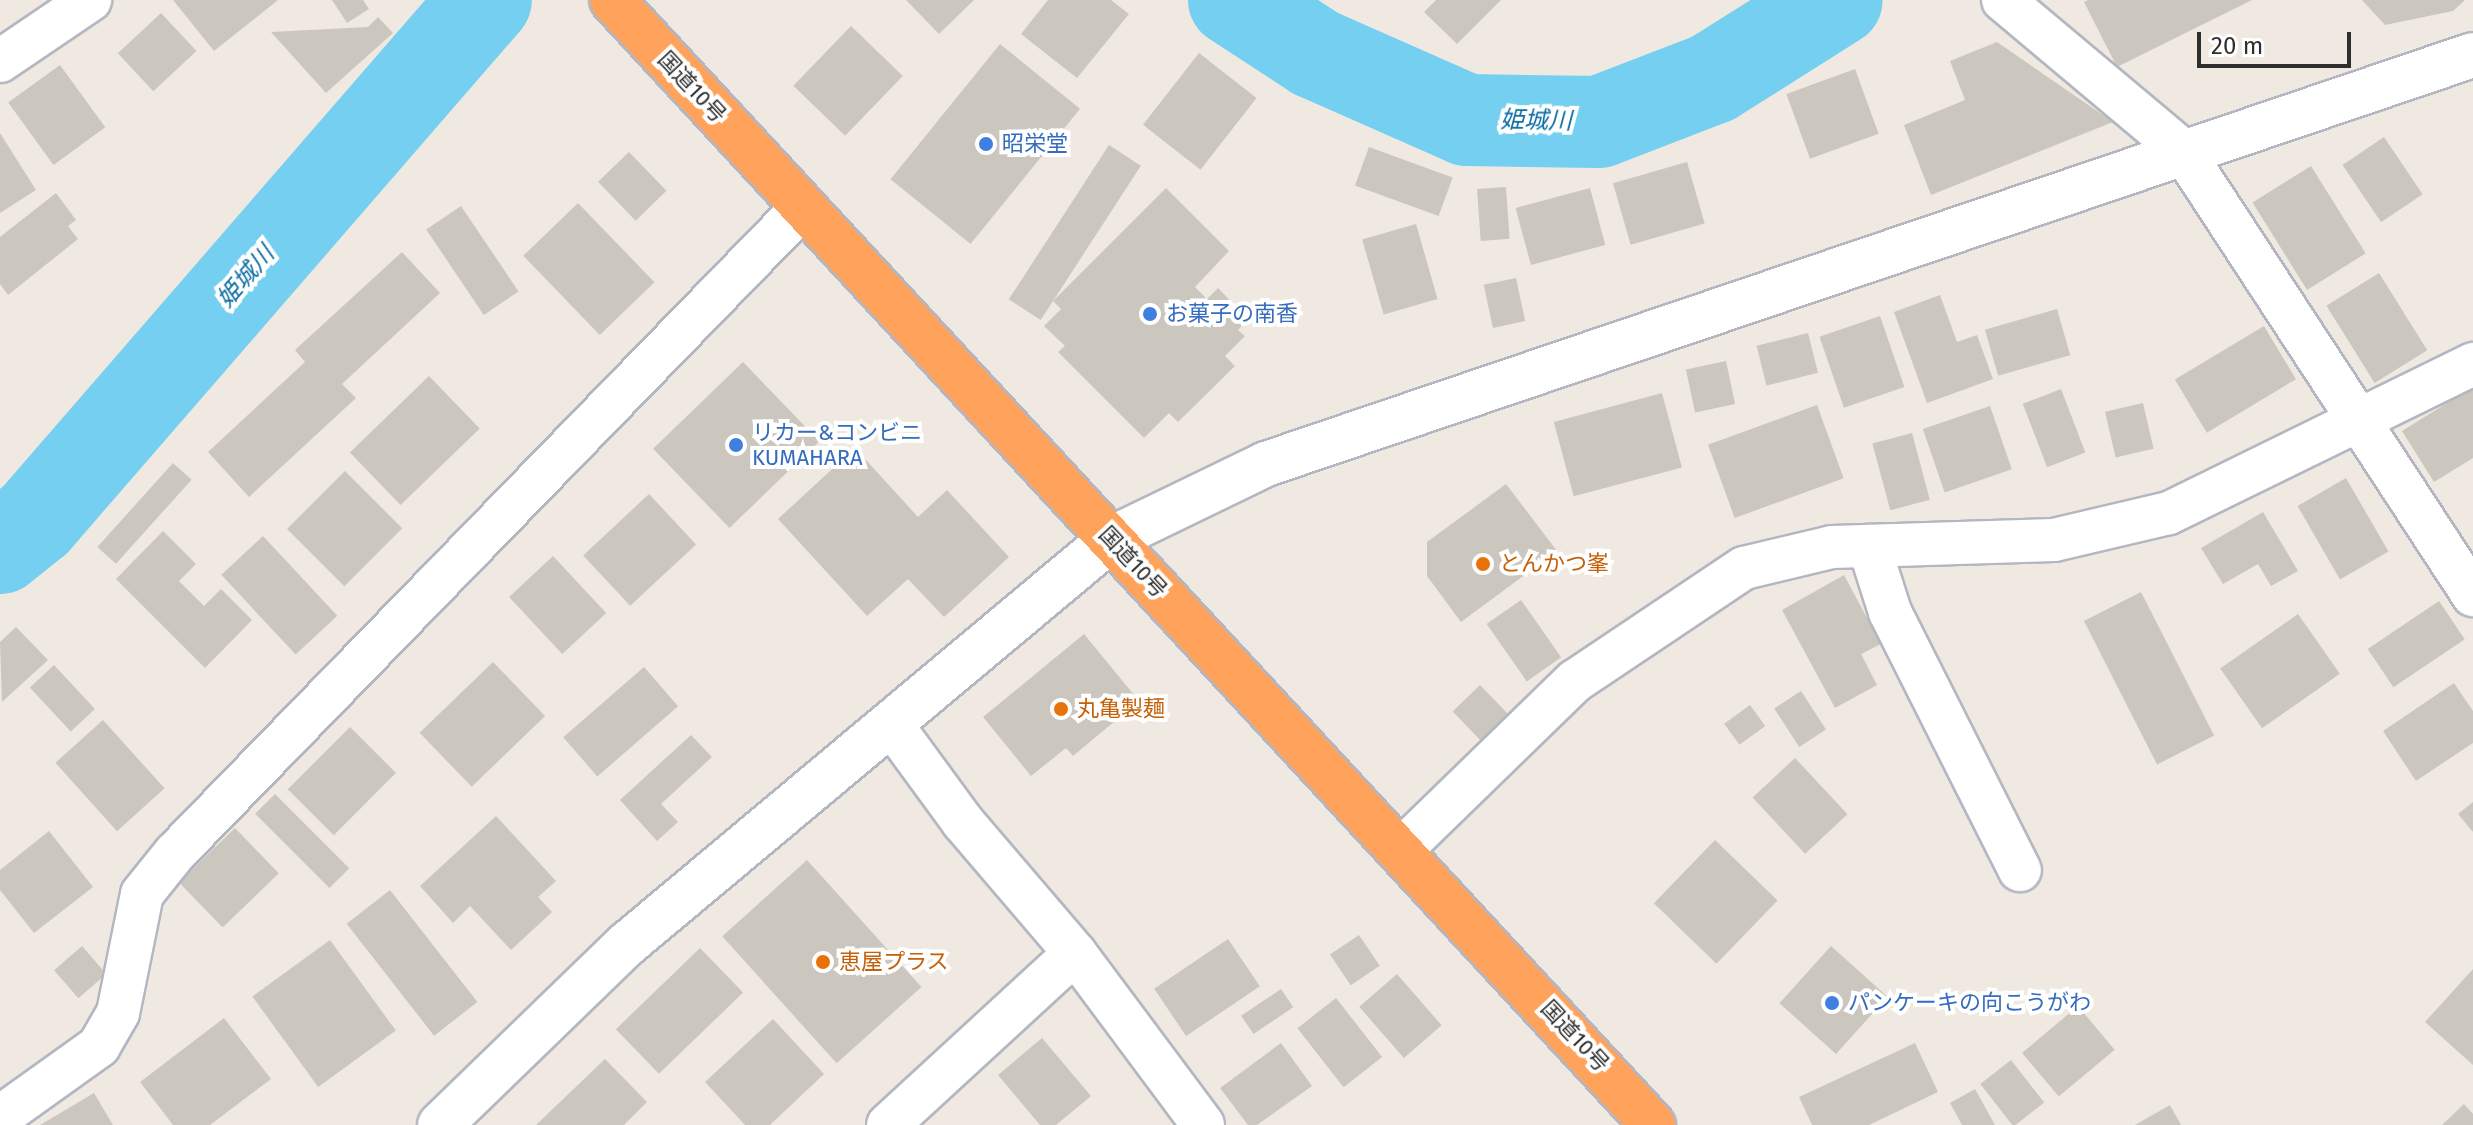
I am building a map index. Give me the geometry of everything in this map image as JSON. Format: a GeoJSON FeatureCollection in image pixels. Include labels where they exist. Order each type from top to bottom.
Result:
{"type":"FeatureCollection","features":[{"type":"Feature","properties":{"kind":"highway","name":"国道10号"},"geometry":{"type":"LineString","coordinates":[[612,0],[1402,849],[1653,1125]]}},
{"type":"Feature","properties":{"kind":"street"},"geometry":{"type":"LineString","coordinates":[[0,61],[90,0]]}},
{"type":"Feature","properties":{"kind":"street"},"geometry":{"type":"LineString","coordinates":[[2003,0],[2182,150],[2355,419],[2473,595]]}},
{"type":"Feature","properties":{"kind":"street"},"geometry":{"type":"LineString","coordinates":[[440,1125],[627,944],[1111,539],[1266,464],[2182,150],[2473,55]]}},
{"type":"Feature","properties":{"kind":"street"},"geometry":{"type":"LineString","coordinates":[[0,1117],[99,1046],[118,1013],[142,894],[175,853],[803,207]]}},
{"type":"Feature","properties":{"kind":"street"},"geometry":{"type":"LineString","coordinates":[[1402,849],[1575,681],[1744,568],[1832,547],[2054,540],[2169,513],[2355,419],[2473,364]]}},
{"type":"Feature","properties":{"kind":"street"},"geometry":{"type":"LineString","coordinates":[[1869,546],[1890,612],[2020,870]]}},
{"type":"Feature","properties":{"kind":"street"},"geometry":{"type":"LineString","coordinates":[[892,725],[963,822],[1075,953],[1203,1125]]}},
{"type":"Feature","properties":{"kind":"street"},"geometry":{"type":"LineString","coordinates":[[888,1125],[1075,953]]}},
{"type":"Feature","properties":{"kind":"building"},"geometry":{"type":"Polygon","coordinates":[[[173,0],[278,0],[214,51],[173,0]]]}},
{"type":"Feature","properties":{"kind":"building"},"geometry":{"type":"Polygon","coordinates":[[[332,0],[363,0],[369,9],[347,23],[332,0]]]}},
{"type":"Feature","properties":{"kind":"building"},"geometry":{"type":"Polygon","coordinates":[[[906,0],[974,0],[939,34],[906,0]]]}},
{"type":"Feature","properties":{"kind":"building"},"geometry":{"type":"Polygon","coordinates":[[[1048,0],[1111,0],[1129,14],[1077,78],[1021,34],[1048,0]]]}},
{"type":"Feature","properties":{"kind":"building"},"geometry":{"type":"Polygon","coordinates":[[[1436,0],[1501,0],[1457,44],[1424,12],[1436,0]]]}},
{"type":"Feature","properties":{"kind":"building"},"geometry":{"type":"Polygon","coordinates":[[[2252,0],[2117,67],[2084,2],[2252,0]]]}},
{"type":"Feature","properties":{"kind":"building"},"geometry":{"type":"Polygon","coordinates":[[[2362,0],[2465,0],[2453,11],[2385,25],[2362,0]]]}},
{"type":"Feature","properties":{"kind":"building"},"geometry":{"type":"Polygon","coordinates":[[[161,13],[196,51],[153,91],[118,53],[161,13]]]}},
{"type":"Feature","properties":{"kind":"building"},"geometry":{"type":"Polygon","coordinates":[[[378,17],[393,33],[326,93],[271,32],[368,27],[378,17]]]}},
{"type":"Feature","properties":{"kind":"building"},"geometry":{"type":"Polygon","coordinates":[[[851,26],[903,76],[845,136],[793,86],[851,26]]]}},
{"type":"Feature","properties":{"kind":"building"},"geometry":{"type":"Polygon","coordinates":[[[1997,42],[2113,122],[1931,195],[1904,125],[1965,100],[1950,61],[1997,42]]]}},
{"type":"Feature","properties":{"kind":"building","name":"昭栄堂"},"geometry":{"type":"Polygon","coordinates":[[[1000,44],[1080,109],[971,244],[890,179],[1000,44]]]}},
{"type":"Feature","properties":{"kind":"building"},"geometry":{"type":"Polygon","coordinates":[[[1199,53],[1257,98],[1200,170],[1143,125],[1199,53]]]}},
{"type":"Feature","properties":{"kind":"building"},"geometry":{"type":"Polygon","coordinates":[[[60,65],[105,127],[53,165],[8,103],[60,65]]]}},
{"type":"Feature","properties":{"kind":"building"},"geometry":{"type":"Polygon","coordinates":[[[1855,69],[1879,134],[1810,159],[1786,94],[1855,69]]]}},
{"type":"Feature","properties":{"kind":"building"},"geometry":{"type":"Polygon","coordinates":[[[0,133],[36,190],[0,213],[0,133]]]}},
{"type":"Feature","properties":{"kind":"building"},"geometry":{"type":"Polygon","coordinates":[[[2384,137],[2423,194],[2381,222],[2343,165],[2384,137]]]}},
{"type":"Feature","properties":{"kind":"building"},"geometry":{"type":"Polygon","coordinates":[[[1109,145],[1141,166],[1041,320],[1009,299],[1109,145]]]}},
{"type":"Feature","properties":{"kind":"building"},"geometry":{"type":"Polygon","coordinates":[[[1369,147],[1453,177],[1439,216],[1355,186],[1369,147]]]}},
{"type":"Feature","properties":{"kind":"building"},"geometry":{"type":"Polygon","coordinates":[[[629,152],[667,191],[636,221],[598,182],[629,152]]]}},
{"type":"Feature","properties":{"kind":"building"},"geometry":{"type":"Polygon","coordinates":[[[1687,162],[1705,224],[1631,245],[1613,183],[1687,162]]]}},
{"type":"Feature","properties":{"kind":"building"},"geometry":{"type":"Polygon","coordinates":[[[2311,166],[2366,253],[2307,290],[2252,203],[2311,166]]]}},
{"type":"Feature","properties":{"kind":"building"},"geometry":{"type":"Polygon","coordinates":[[[1506,187],[1510,239],[1481,241],[1477,189],[1506,187]]]}},
{"type":"Feature","properties":{"kind":"building","name":"お菓子の南香"},"geometry":{"type":"Polygon","coordinates":[[[1166,188],[1229,251],[1195,287],[1207,299],[1218,288],[1248,319],[1238,330],[1245,336],[1225,356],[1235,366],[1178,422],[1169,413],[1144,438],[1058,352],[1065,346],[1044,326],[1061,309],[1053,301],[1166,188]]]}},
{"type":"Feature","properties":{"kind":"building"},"geometry":{"type":"Polygon","coordinates":[[[1590,188],[1605,245],[1531,265],[1516,208],[1590,188]]]}},
{"type":"Feature","properties":{"kind":"building"},"geometry":{"type":"Polygon","coordinates":[[[56,193],[76,220],[68,226],[78,239],[8,295],[0,284],[0,237],[56,193]]]}},
{"type":"Feature","properties":{"kind":"building"},"geometry":{"type":"Polygon","coordinates":[[[578,203],[654,282],[600,335],[523,256],[578,203]]]}},
{"type":"Feature","properties":{"kind":"building"},"geometry":{"type":"Polygon","coordinates":[[[461,206],[519,291],[484,315],[426,229],[461,206]]]}},
{"type":"Feature","properties":{"kind":"building"},"geometry":{"type":"Polygon","coordinates":[[[1416,224],[1437,299],[1384,314],[1362,239],[1416,224]]]}},
{"type":"Feature","properties":{"kind":"building"},"geometry":{"type":"Polygon","coordinates":[[[402,252],[440,293],[342,384],[356,398],[249,497],[208,452],[305,362],[295,350],[402,252]]]}},
{"type":"Feature","properties":{"kind":"building"},"geometry":{"type":"Polygon","coordinates":[[[2379,273],[2427,350],[2375,383],[2326,306],[2379,273]]]}},
{"type":"Feature","properties":{"kind":"building"},"geometry":{"type":"Polygon","coordinates":[[[1516,278],[1525,321],[1493,328],[1484,285],[1516,278]]]}},
{"type":"Feature","properties":{"kind":"building"},"geometry":{"type":"Polygon","coordinates":[[[1940,295],[1957,342],[1977,335],[1993,379],[1927,403],[1894,312],[1940,295]]]}},
{"type":"Feature","properties":{"kind":"building"},"geometry":{"type":"Polygon","coordinates":[[[2057,309],[2070,355],[1998,376],[1985,330],[2057,309]]]}},
{"type":"Feature","properties":{"kind":"building"},"geometry":{"type":"Polygon","coordinates":[[[1880,316],[1904,387],[1844,408],[1819,337],[1880,316]]]}},
{"type":"Feature","properties":{"kind":"building"},"geometry":{"type":"Polygon","coordinates":[[[2264,326],[2296,379],[2207,433],[2175,380],[2264,326]]]}},
{"type":"Feature","properties":{"kind":"building"},"geometry":{"type":"Polygon","coordinates":[[[1808,333],[1818,373],[1766,386],[1757,346],[1808,333]]]}},
{"type":"Feature","properties":{"kind":"building"},"geometry":{"type":"Polygon","coordinates":[[[1726,361],[1735,404],[1695,413],[1686,370],[1726,361]]]}},
{"type":"Feature","properties":{"kind":"building","name":"リカー&コンビニ KUMAHARA"},"geometry":{"type":"Polygon","coordinates":[[[743,362],[819,441],[729,528],[653,449],[743,362]]]}},
{"type":"Feature","properties":{"kind":"building"},"geometry":{"type":"Polygon","coordinates":[[[429,376],[480,429],[401,505],[350,452],[429,376]]]}},
{"type":"Feature","properties":{"kind":"building"},"geometry":{"type":"Polygon","coordinates":[[[2473,387],[2473,458],[2434,482],[2402,431],[2473,387]]]}},
{"type":"Feature","properties":{"kind":"building"},"geometry":{"type":"Polygon","coordinates":[[[2061,389],[2085,452],[2047,467],[2023,404],[2061,389]]]}},
{"type":"Feature","properties":{"kind":"building"},"geometry":{"type":"Polygon","coordinates":[[[1662,393],[1682,467],[1574,496],[1554,422],[1662,393]]]}},
{"type":"Feature","properties":{"kind":"building"},"geometry":{"type":"Polygon","coordinates":[[[2143,403],[2154,449],[2116,458],[2105,412],[2143,403]]]}},
{"type":"Feature","properties":{"kind":"building"},"geometry":{"type":"Polygon","coordinates":[[[1817,405],[1844,478],[1735,518],[1708,445],[1817,405]]]}},
{"type":"Feature","properties":{"kind":"building"},"geometry":{"type":"Polygon","coordinates":[[[1990,406],[2012,469],[1945,492],[1923,429],[1990,406]]]}},
{"type":"Feature","properties":{"kind":"building"},"geometry":{"type":"Polygon","coordinates":[[[1912,433],[1930,500],[1890,510],[1872,444],[1912,433]]]}},
{"type":"Feature","properties":{"kind":"building"},"geometry":{"type":"Polygon","coordinates":[[[855,448],[918,517],[947,490],[1009,557],[944,617],[908,579],[867,616],[778,519],[855,448]]]}},
{"type":"Feature","properties":{"kind":"building"},"geometry":{"type":"Polygon","coordinates":[[[173,463],[192,480],[116,564],[97,547],[173,463]]]}},
{"type":"Feature","properties":{"kind":"building"},"geometry":{"type":"Polygon","coordinates":[[[345,471],[402,528],[344,586],[287,529],[345,471]]]}},
{"type":"Feature","properties":{"kind":"building"},"geometry":{"type":"Polygon","coordinates":[[[2346,478],[2388,552],[2340,580],[2298,506],[2346,478]]]}},
{"type":"Feature","properties":{"kind":"building","name":"とんかつ峯"},"geometry":{"type":"Polygon","coordinates":[[[1506,484],[1557,551],[1461,622],[1427,576],[1427,542],[1506,484]]]}},
{"type":"Feature","properties":{"kind":"building"},"geometry":{"type":"Polygon","coordinates":[[[649,494],[696,544],[630,606],[583,555],[649,494]]]}},
{"type":"Feature","properties":{"kind":"building"},"geometry":{"type":"Polygon","coordinates":[[[2263,512],[2298,571],[2271,586],[2258,564],[2223,584],[2201,548],[2263,512]]]}},
{"type":"Feature","properties":{"kind":"building"},"geometry":{"type":"Polygon","coordinates":[[[163,531],[196,564],[179,581],[204,606],[221,589],[252,620],[205,668],[116,579],[163,531]]]}},
{"type":"Feature","properties":{"kind":"building"},"geometry":{"type":"Polygon","coordinates":[[[263,536],[337,616],[296,655],[221,575],[263,536]]]}},
{"type":"Feature","properties":{"kind":"building"},"geometry":{"type":"Polygon","coordinates":[[[553,556],[606,613],[562,654],[509,597],[553,556]]]}},
{"type":"Feature","properties":{"kind":"building"},"geometry":{"type":"Polygon","coordinates":[[[1844,575],[1881,644],[1861,654],[1877,685],[1835,708],[1782,610],[1844,575]]]}},
{"type":"Feature","properties":{"kind":"building"},"geometry":{"type":"Polygon","coordinates":[[[2141,592],[2214,735],[2157,765],[2084,621],[2141,592]]]}},
{"type":"Feature","properties":{"kind":"building"},"geometry":{"type":"Polygon","coordinates":[[[1521,600],[1561,657],[1527,681],[1487,624],[1521,600]]]}},
{"type":"Feature","properties":{"kind":"building"},"geometry":{"type":"Polygon","coordinates":[[[2439,601],[2465,639],[2393,687],[2368,649],[2439,601]]]}},
{"type":"Feature","properties":{"kind":"building"},"geometry":{"type":"Polygon","coordinates":[[[2298,614],[2340,674],[2262,728],[2220,668],[2298,614]]]}},
{"type":"Feature","properties":{"kind":"building"},"geometry":{"type":"Polygon","coordinates":[[[16,627],[48,660],[2,702],[0,642],[16,627]]]}},
{"type":"Feature","properties":{"kind":"building","name":"丸亀製麺"},"geometry":{"type":"Polygon","coordinates":[[[1084,634],[1139,701],[1073,756],[1066,748],[1031,776],[983,717],[1084,634]]]}},
{"type":"Feature","properties":{"kind":"building"},"geometry":{"type":"Polygon","coordinates":[[[493,662],[545,716],[472,787],[420,733],[493,662]]]}},
{"type":"Feature","properties":{"kind":"building"},"geometry":{"type":"Polygon","coordinates":[[[54,665],[95,709],[71,731],[30,688],[54,665]]]}},
{"type":"Feature","properties":{"kind":"building"},"geometry":{"type":"Polygon","coordinates":[[[644,667],[678,706],[597,776],[563,737],[644,667]]]}},
{"type":"Feature","properties":{"kind":"building"},"geometry":{"type":"Polygon","coordinates":[[[2454,683],[2473,711],[2473,743],[2416,781],[2383,731],[2454,683]]]}},
{"type":"Feature","properties":{"kind":"building"},"geometry":{"type":"Polygon","coordinates":[[[1480,685],[1513,719],[1485,745],[1453,711],[1480,685]]]}},
{"type":"Feature","properties":{"kind":"building"},"geometry":{"type":"Polygon","coordinates":[[[1801,691],[1826,730],[1799,747],[1774,708],[1801,691]]]}},
{"type":"Feature","properties":{"kind":"building"},"geometry":{"type":"Polygon","coordinates":[[[1750,705],[1765,726],[1739,745],[1724,724],[1750,705]]]}},
{"type":"Feature","properties":{"kind":"building"},"geometry":{"type":"Polygon","coordinates":[[[103,720],[165,788],[117,831],[55,763],[103,720]]]}},
{"type":"Feature","properties":{"kind":"building"},"geometry":{"type":"Polygon","coordinates":[[[350,727],[396,773],[334,835],[288,789],[350,727]]]}},
{"type":"Feature","properties":{"kind":"building"},"geometry":{"type":"Polygon","coordinates":[[[691,735],[712,757],[661,804],[678,822],[657,841],[620,800],[691,735]]]}},
{"type":"Feature","properties":{"kind":"building"},"geometry":{"type":"Polygon","coordinates":[[[1795,758],[1848,814],[1805,854],[1753,798],[1795,758]]]}},
{"type":"Feature","properties":{"kind":"building"},"geometry":{"type":"Polygon","coordinates":[[[275,794],[349,868],[329,888],[255,814],[275,794]]]}},
{"type":"Feature","properties":{"kind":"building"},"geometry":{"type":"Polygon","coordinates":[[[2473,802],[2473,832],[2458,814],[2473,802]]]}},
{"type":"Feature","properties":{"kind":"building"},"geometry":{"type":"Polygon","coordinates":[[[496,816],[556,881],[538,897],[552,912],[511,950],[470,906],[453,923],[420,886],[496,816]]]}},
{"type":"Feature","properties":{"kind":"building"},"geometry":{"type":"Polygon","coordinates":[[[235,828],[279,873],[223,928],[179,882],[235,828]]]}},
{"type":"Feature","properties":{"kind":"building"},"geometry":{"type":"Polygon","coordinates":[[[49,831],[93,887],[34,933],[0,890],[0,870],[49,831]]]}},
{"type":"Feature","properties":{"kind":"building"},"geometry":{"type":"Polygon","coordinates":[[[1715,840],[1778,900],[1716,964],[1654,903],[1715,840]]]}},
{"type":"Feature","properties":{"kind":"building","name":"恵屋プラス"},"geometry":{"type":"Polygon","coordinates":[[[807,860],[921,987],[837,1063],[722,936],[807,860]]]}},
{"type":"Feature","properties":{"kind":"building"},"geometry":{"type":"Polygon","coordinates":[[[390,890],[477,1002],[434,1036],[347,924],[390,890]]]}},
{"type":"Feature","properties":{"kind":"building"},"geometry":{"type":"Polygon","coordinates":[[[1359,935],[1380,966],[1351,985],[1330,955],[1359,935]]]}},
{"type":"Feature","properties":{"kind":"building"},"geometry":{"type":"Polygon","coordinates":[[[1228,939],[1260,986],[1186,1036],[1154,989],[1228,939]]]}},
{"type":"Feature","properties":{"kind":"building"},"geometry":{"type":"Polygon","coordinates":[[[330,940],[396,1031],[318,1087],[252,996],[330,940]]]}},
{"type":"Feature","properties":{"kind":"building"},"geometry":{"type":"Polygon","coordinates":[[[82,946],[106,974],[78,998],[54,970],[82,946]]]}},
{"type":"Feature","properties":{"kind":"building"},"geometry":{"type":"Polygon","coordinates":[[[1831,946],[1887,997],[1836,1054],[1779,1003],[1831,946]]]}},
{"type":"Feature","properties":{"kind":"building"},"geometry":{"type":"Polygon","coordinates":[[[700,948],[743,993],[659,1074],[616,1029],[700,948]]]}},
{"type":"Feature","properties":{"kind":"building"},"geometry":{"type":"Polygon","coordinates":[[[2473,969],[2473,1065],[2425,1022],[2473,969]]]}},
{"type":"Feature","properties":{"kind":"building"},"geometry":{"type":"Polygon","coordinates":[[[1397,974],[1442,1025],[1404,1058],[1359,1007],[1397,974]]]}},
{"type":"Feature","properties":{"kind":"building"},"geometry":{"type":"Polygon","coordinates":[[[1281,989],[1293,1007],[1254,1034],[1241,1016],[1281,989]]]}},
{"type":"Feature","properties":{"kind":"building"},"geometry":{"type":"Polygon","coordinates":[[[1336,998],[1382,1057],[1344,1087],[1297,1028],[1336,998]]]}},
{"type":"Feature","properties":{"kind":"building"},"geometry":{"type":"Polygon","coordinates":[[[2078,1006],[2115,1050],[2059,1097],[2022,1053],[2078,1006]]]}},
{"type":"Feature","properties":{"kind":"building"},"geometry":{"type":"Polygon","coordinates":[[[224,1018],[271,1079],[210,1125],[173,1125],[140,1082],[224,1018]]]}},
{"type":"Feature","properties":{"kind":"building"},"geometry":{"type":"Polygon","coordinates":[[[773,1019],[824,1074],[770,1125],[745,1125],[705,1082],[773,1019]]]}},
{"type":"Feature","properties":{"kind":"building"},"geometry":{"type":"Polygon","coordinates":[[[1042,1038],[1091,1096],[1056,1125],[1040,1125],[998,1075],[1042,1038]]]}},
{"type":"Feature","properties":{"kind":"building"},"geometry":{"type":"Polygon","coordinates":[[[1281,1043],[1312,1086],[1257,1125],[1248,1125],[1220,1088],[1281,1043]]]}},
{"type":"Feature","properties":{"kind":"building"},"geometry":{"type":"Polygon","coordinates":[[[1915,1043],[1938,1092],[1869,1125],[1812,1125],[1799,1097],[1915,1043]]]}},
{"type":"Feature","properties":{"kind":"building"},"geometry":{"type":"Polygon","coordinates":[[[605,1059],[647,1102],[624,1125],[536,1125],[605,1059]]]}},
{"type":"Feature","properties":{"kind":"building"},"geometry":{"type":"Polygon","coordinates":[[[2011,1060],[2044,1103],[2012,1125],[1980,1084],[2011,1060]]]}},
{"type":"Feature","properties":{"kind":"building"},"geometry":{"type":"Polygon","coordinates":[[[1975,1089],[1995,1125],[1962,1125],[1950,1103],[1975,1089]]]}},
{"type":"Feature","properties":{"kind":"building"},"geometry":{"type":"Polygon","coordinates":[[[94,1093],[113,1125],[40,1125],[94,1093]]]}},
{"type":"Feature","properties":{"kind":"building"},"geometry":{"type":"Polygon","coordinates":[[[2464,1104],[2473,1114],[2473,1125],[2442,1125],[2464,1104]]]}},
{"type":"Feature","properties":{"kind":"building"},"geometry":{"type":"Polygon","coordinates":[[[2170,1105],[2181,1125],[2135,1125],[2170,1105]]]}},
{"type":"Feature","properties":{"kind":"waterway","name":"姫城川"},"geometry":{"type":"LineString","coordinates":[[0,548],[35,520],[486,0]]}},
{"type":"Feature","properties":{"kind":"waterway","name":"姫城川"},"geometry":{"type":"LineString","coordinates":[[1234,0],[1315,53],[1467,120],[1599,122],[1713,78],[1837,0]]}},
{"type":"Feature","properties":{"kind":"place","name":"昭栄堂"},"geometry":{"type":"Point","coordinates":[986,144]}},
{"type":"Feature","properties":{"kind":"place","name":"お菓子の南香"},"geometry":{"type":"Point","coordinates":[1150,314]}},
{"type":"Feature","properties":{"kind":"place","name":"リカー&コンビニ KUMAHARA"},"geometry":{"type":"Point","coordinates":[736,445]}},
{"type":"Feature","properties":{"kind":"place","name":"とんかつ峯"},"geometry":{"type":"Point","coordinates":[1483,564]}},
{"type":"Feature","properties":{"kind":"place","name":"丸亀製麺"},"geometry":{"type":"Point","coordinates":[1061,709]}},
{"type":"Feature","properties":{"kind":"place","name":"恵屋プラス"},"geometry":{"type":"Point","coordinates":[823,962]}},
{"type":"Feature","properties":{"kind":"place","name":"パンケーキの向こうがわ"},"geometry":{"type":"Point","coordinates":[1832,1003]}}]}
